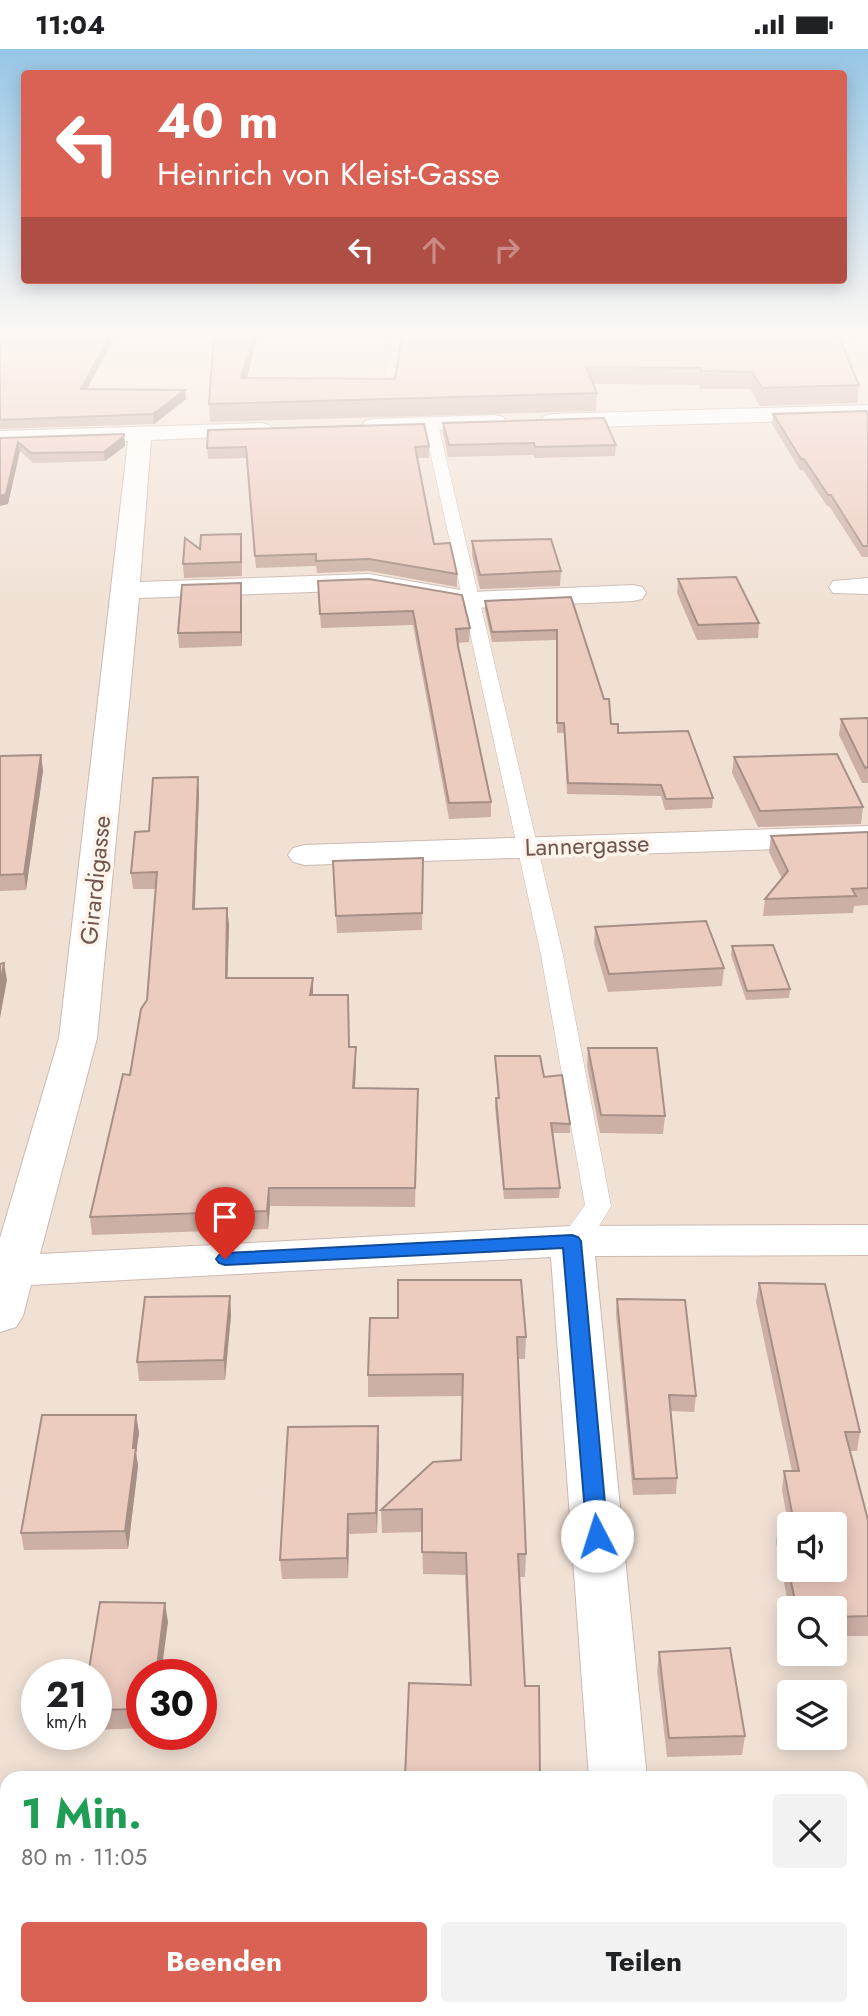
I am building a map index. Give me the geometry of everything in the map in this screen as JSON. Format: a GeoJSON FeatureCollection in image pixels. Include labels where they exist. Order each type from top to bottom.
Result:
{"type":"FeatureCollection","features":[{"type":"Feature","properties":{"kind":"street"},"geometry":{"type":"LineString","coordinates":[[352,427],[437,424]]}},
{"type":"Feature","properties":{"kind":"street"},"geometry":{"type":"LineString","coordinates":[[0,438],[288,429]]}},
{"type":"Feature","properties":{"kind":"street","name":"Girardigasse"},"geometry":{"type":"LineString","coordinates":[[0,1316],[6,1270],[78,1038],[127,590],[140,435]]}},
{"type":"Feature","properties":{"kind":"street"},"geometry":{"type":"LineString","coordinates":[[127,590],[369,582],[472,600],[633,593]]}},
{"type":"Feature","properties":{"kind":"street","name":"Lannergasse"},"geometry":{"type":"LineString","coordinates":[[305,855],[868,836]]}},
{"type":"Feature","properties":{"kind":"street"},"geometry":{"type":"LineString","coordinates":[[6,1270],[572,1241],[868,1240]]}},
{"type":"Feature","properties":{"kind":"street"},"geometry":{"type":"LineString","coordinates":[[572,1241],[617,1771]]}},
{"type":"Feature","properties":{"kind":"lane"},"geometry":{"type":"LineString","coordinates":[[431,424],[552,955],[598,1206],[572,1241]]}},
{"type":"Feature","properties":{"kind":"path"},"geometry":{"type":"LineString","coordinates":[[237,431],[239,424]]}},
{"type":"Feature","properties":{"kind":"shaded area"},"geometry":{"type":"Polygon","coordinates":[[[0,424],[868,424],[868,1771],[0,1771],[0,424]]]}},
{"type":"Feature","properties":{"kind":"building"},"geometry":{"type":"Polygon","coordinates":[[[424,424],[429,446],[415,447],[434,544],[450,543],[457,574],[369,559],[316,561],[316,554],[255,556],[246,447],[207,448],[208,430],[424,424]]]}},
{"type":"Feature","properties":{"kind":"building"},"geometry":{"type":"Polygon","coordinates":[[[443,424],[607,424],[616,445],[535,447],[534,443],[449,445],[443,424]]]}},
{"type":"Feature","properties":{"kind":"building"},"geometry":{"type":"Polygon","coordinates":[[[779,424],[868,424],[868,546],[863,546],[831,495],[828,495],[804,459],[801,459],[779,424]]]}},
{"type":"Feature","properties":{"kind":"building"},"geometry":{"type":"Polygon","coordinates":[[[124,434],[104,452],[31,453],[18,442],[6,494],[0,496],[0,438],[124,434]]]}},
{"type":"Feature","properties":{"kind":"building"},"geometry":{"type":"Polygon","coordinates":[[[241,534],[241,562],[183,564],[185,538],[200,549],[201,535],[241,534]]]}},
{"type":"Feature","properties":{"kind":"building"},"geometry":{"type":"Polygon","coordinates":[[[551,539],[561,571],[480,575],[472,541],[551,539]]]}},
{"type":"Feature","properties":{"kind":"building"},"geometry":{"type":"Polygon","coordinates":[[[736,577],[759,623],[698,625],[678,579],[736,577]]]}},
{"type":"Feature","properties":{"kind":"building"},"geometry":{"type":"Polygon","coordinates":[[[369,579],[462,595],[470,628],[456,629],[458,646],[491,802],[449,803],[413,611],[320,614],[318,581],[369,579]]]}},
{"type":"Feature","properties":{"kind":"building"},"geometry":{"type":"Polygon","coordinates":[[[241,583],[241,632],[178,633],[182,585],[241,583]]]}},
{"type":"Feature","properties":{"kind":"building"},"geometry":{"type":"Polygon","coordinates":[[[571,597],[604,699],[609,699],[611,724],[618,724],[618,733],[688,731],[713,798],[666,799],[661,785],[568,783],[564,723],[557,723],[557,630],[492,632],[485,601],[571,597]]]}},
{"type":"Feature","properties":{"kind":"building"},"geometry":{"type":"Polygon","coordinates":[[[868,718],[868,767],[865,768],[841,719],[868,718]]]}},
{"type":"Feature","properties":{"kind":"building"},"geometry":{"type":"Polygon","coordinates":[[[837,754],[863,807],[760,811],[734,757],[837,754]]]}},
{"type":"Feature","properties":{"kind":"building"},"geometry":{"type":"Polygon","coordinates":[[[41,755],[24,874],[0,875],[0,756],[41,755]]]}},
{"type":"Feature","properties":{"kind":"building"},"geometry":{"type":"Polygon","coordinates":[[[198,777],[193,909],[227,908],[226,978],[313,978],[310,995],[348,995],[349,1047],[356,1047],[353,1088],[418,1089],[415,1188],[269,1188],[267,1211],[90,1217],[123,1074],[130,1075],[141,1009],[147,1000],[157,872],[131,873],[135,832],[149,831],[153,778],[198,777]]]}},
{"type":"Feature","properties":{"kind":"building"},"geometry":{"type":"Polygon","coordinates":[[[868,832],[868,888],[852,889],[856,896],[765,899],[788,871],[771,836],[868,832]]]}},
{"type":"Feature","properties":{"kind":"building"},"geometry":{"type":"Polygon","coordinates":[[[423,858],[422,913],[336,916],[333,861],[423,858]]]}},
{"type":"Feature","properties":{"kind":"building"},"geometry":{"type":"Polygon","coordinates":[[[706,921],[724,968],[609,974],[595,927],[706,921]]]}},
{"type":"Feature","properties":{"kind":"building"},"geometry":{"type":"Polygon","coordinates":[[[773,945],[790,989],[747,991],[732,946],[773,945]]]}},
{"type":"Feature","properties":{"kind":"building"},"geometry":{"type":"Polygon","coordinates":[[[4,963],[0,986],[0,964],[4,963]]]}},
{"type":"Feature","properties":{"kind":"building"},"geometry":{"type":"Polygon","coordinates":[[[588,1048],[657,1048],[665,1116],[601,1115],[588,1048]]]}},
{"type":"Feature","properties":{"kind":"building"},"geometry":{"type":"Polygon","coordinates":[[[495,1056],[540,1056],[544,1077],[562,1075],[570,1124],[551,1123],[560,1188],[504,1189],[495,1056]]]}},
{"type":"Feature","properties":{"kind":"building"},"geometry":{"type":"Polygon","coordinates":[[[398,1280],[521,1280],[526,1337],[517,1337],[526,1554],[518,1554],[525,1686],[539,1686],[540,1771],[405,1771],[409,1683],[471,1685],[466,1553],[422,1552],[422,1509],[381,1510],[433,1462],[461,1460],[463,1374],[368,1375],[370,1318],[398,1318],[398,1280]]]}},
{"type":"Feature","properties":{"kind":"building"},"geometry":{"type":"Polygon","coordinates":[[[759,1283],[825,1284],[860,1432],[845,1432],[868,1520],[868,1616],[847,1617],[847,1596],[794,1596],[791,1582],[847,1582],[847,1512],[792,1512],[784,1471],[799,1471],[759,1283]]]}},
{"type":"Feature","properties":{"kind":"building"},"geometry":{"type":"Polygon","coordinates":[[[230,1296],[224,1360],[137,1362],[145,1297],[230,1296]]]}},
{"type":"Feature","properties":{"kind":"building"},"geometry":{"type":"Polygon","coordinates":[[[617,1299],[685,1300],[696,1396],[669,1395],[677,1478],[634,1479],[617,1299]]]}},
{"type":"Feature","properties":{"kind":"building"},"geometry":{"type":"Polygon","coordinates":[[[42,1415],[136,1415],[133,1448],[136,1448],[125,1531],[21,1533],[42,1415]]]}},
{"type":"Feature","properties":{"kind":"building"},"geometry":{"type":"Polygon","coordinates":[[[378,1426],[376,1513],[348,1514],[347,1558],[280,1560],[288,1427],[378,1426]]]}},
{"type":"Feature","properties":{"kind":"building"},"geometry":{"type":"Polygon","coordinates":[[[100,1602],[165,1603],[158,1659],[126,1659],[126,1709],[112,1710],[112,1659],[91,1659],[100,1602]]]}},
{"type":"Feature","properties":{"kind":"building"},"geometry":{"type":"Polygon","coordinates":[[[730,1648],[745,1736],[669,1738],[659,1652],[730,1648]]]}},
{"type":"Feature","properties":{"kind":"route"},"geometry":{"type":"LineString","coordinates":[[225,1259],[572,1241],[597,1536]]}}]}
